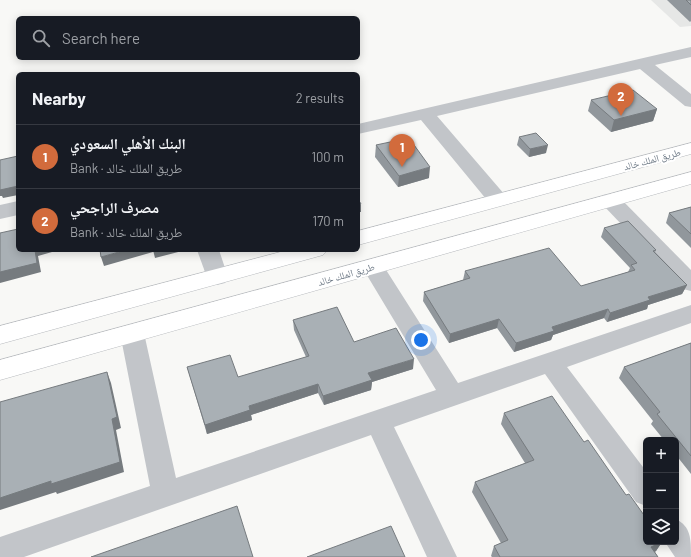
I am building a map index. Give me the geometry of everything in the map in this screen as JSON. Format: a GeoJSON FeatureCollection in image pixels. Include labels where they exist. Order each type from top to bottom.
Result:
{"type":"FeatureCollection","features":[{"type":"Feature","properties":{"kind":"main road","name":"طريق الملك خالد"},"geometry":{"type":"LineString","coordinates":[[360,237],[691,148]]}},
{"type":"Feature","properties":{"kind":"main road","name":"طريق الملك خالد"},"geometry":{"type":"LineString","coordinates":[[0,370],[691,178]]}},
{"type":"Feature","properties":{"kind":"main road"},"geometry":{"type":"LineString","coordinates":[[0,335],[309,252]]}},
{"type":"Feature","properties":{"kind":"street"},"geometry":{"type":"LineString","coordinates":[[360,129],[691,52]]}},
{"type":"Feature","properties":{"kind":"street"},"geometry":{"type":"LineString","coordinates":[[643,63],[691,102]]}},
{"type":"Feature","properties":{"kind":"street"},"geometry":{"type":"LineString","coordinates":[[426,114],[498,200]]}},
{"type":"Feature","properties":{"kind":"street"},"geometry":{"type":"LineString","coordinates":[[610,200],[691,283]]}},
{"type":"Feature","properties":{"kind":"street"},"geometry":{"type":"LineString","coordinates":[[0,212],[16,208]]}},
{"type":"Feature","properties":{"kind":"street"},"geometry":{"type":"LineString","coordinates":[[209,252],[217,277]]}},
{"type":"Feature","properties":{"kind":"street"},"geometry":{"type":"LineString","coordinates":[[373,267],[453,396]]}},
{"type":"Feature","properties":{"kind":"street"},"geometry":{"type":"LineString","coordinates":[[0,551],[691,314]]}},
{"type":"Feature","properties":{"kind":"street"},"geometry":{"type":"LineString","coordinates":[[132,334],[166,494]]}},
{"type":"Feature","properties":{"kind":"street"},"geometry":{"type":"LineString","coordinates":[[550,363],[643,489]]}},
{"type":"Feature","properties":{"kind":"street"},"geometry":{"type":"LineString","coordinates":[[378,422],[442,557]]}},
{"type":"Feature","properties":{"kind":"street"},"geometry":{"type":"LineString","coordinates":[[679,537],[691,554]]}},
{"type":"Feature","properties":{"kind":"shaded area"},"geometry":{"type":"Polygon","coordinates":[[[651,0],[691,0],[691,26],[680,27],[651,0]]]}},
{"type":"Feature","properties":{"kind":"building"},"geometry":{"type":"Polygon","coordinates":[[[686,0],[691,0],[691,5],[686,0]]]}},
{"type":"Feature","properties":{"kind":"building"},"geometry":{"type":"Polygon","coordinates":[[[633,90],[657,109],[614,120],[591,100],[633,90]]]}},
{"type":"Feature","properties":{"kind":"building"},"geometry":{"type":"Polygon","coordinates":[[[536,133],[548,145],[530,149],[519,137],[536,133]]]}},
{"type":"Feature","properties":{"kind":"building"},"geometry":{"type":"Polygon","coordinates":[[[409,138],[430,167],[399,176],[376,145],[409,138]]]}},
{"type":"Feature","properties":{"kind":"building"},"geometry":{"type":"Polygon","coordinates":[[[16,156],[16,186],[0,190],[0,160],[16,156]]]}},
{"type":"Feature","properties":{"kind":"building"},"geometry":{"type":"Polygon","coordinates":[[[691,207],[691,234],[669,213],[691,207]]]}},
{"type":"Feature","properties":{"kind":"building"},"geometry":{"type":"Polygon","coordinates":[[[628,221],[656,250],[653,251],[687,285],[648,297],[650,300],[610,313],[608,309],[552,327],[554,331],[516,343],[499,319],[450,334],[424,292],[470,278],[465,271],[549,248],[581,286],[635,270],[631,265],[637,263],[604,228],[628,221]]]}},
{"type":"Feature","properties":{"kind":"building"},"geometry":{"type":"Polygon","coordinates":[[[16,229],[16,252],[35,252],[37,263],[0,272],[0,233],[16,229]]]}},
{"type":"Feature","properties":{"kind":"building"},"geometry":{"type":"Polygon","coordinates":[[[100,252],[119,252],[101,257],[100,252]]]}},
{"type":"Feature","properties":{"kind":"building"},"geometry":{"type":"Polygon","coordinates":[[[337,307],[354,342],[396,328],[414,359],[368,373],[372,380],[323,396],[318,384],[249,406],[250,410],[205,425],[187,367],[230,355],[238,377],[309,356],[293,320],[337,307]]]}},
{"type":"Feature","properties":{"kind":"building"},"geometry":{"type":"Polygon","coordinates":[[[691,343],[691,456],[679,441],[679,437],[676,437],[657,414],[660,412],[624,367],[691,343]]]}},
{"type":"Feature","properties":{"kind":"building"},"geometry":{"type":"Polygon","coordinates":[[[107,372],[117,417],[112,419],[120,462],[51,484],[51,481],[0,498],[0,402],[107,372]]]}},
{"type":"Feature","properties":{"kind":"building"},"geometry":{"type":"Polygon","coordinates":[[[552,396],[584,442],[588,440],[626,495],[629,494],[643,514],[643,545],[655,545],[651,547],[658,557],[500,557],[494,546],[508,540],[475,482],[534,460],[504,413],[552,396]]]}},
{"type":"Feature","properties":{"kind":"building"},"geometry":{"type":"Polygon","coordinates":[[[237,506],[253,557],[91,557],[237,506]]]}},
{"type":"Feature","properties":{"kind":"building"},"geometry":{"type":"Polygon","coordinates":[[[391,526],[405,557],[307,557],[391,526]]]}},
{"type":"Feature","properties":{"kind":"place","name":"مصرف الراجحي"},"geometry":{"type":"Point","coordinates":[621,116]}},
{"type":"Feature","properties":{"kind":"place","name":"البنك الأهلي السعودي"},"geometry":{"type":"Point","coordinates":[402,167]}}]}
